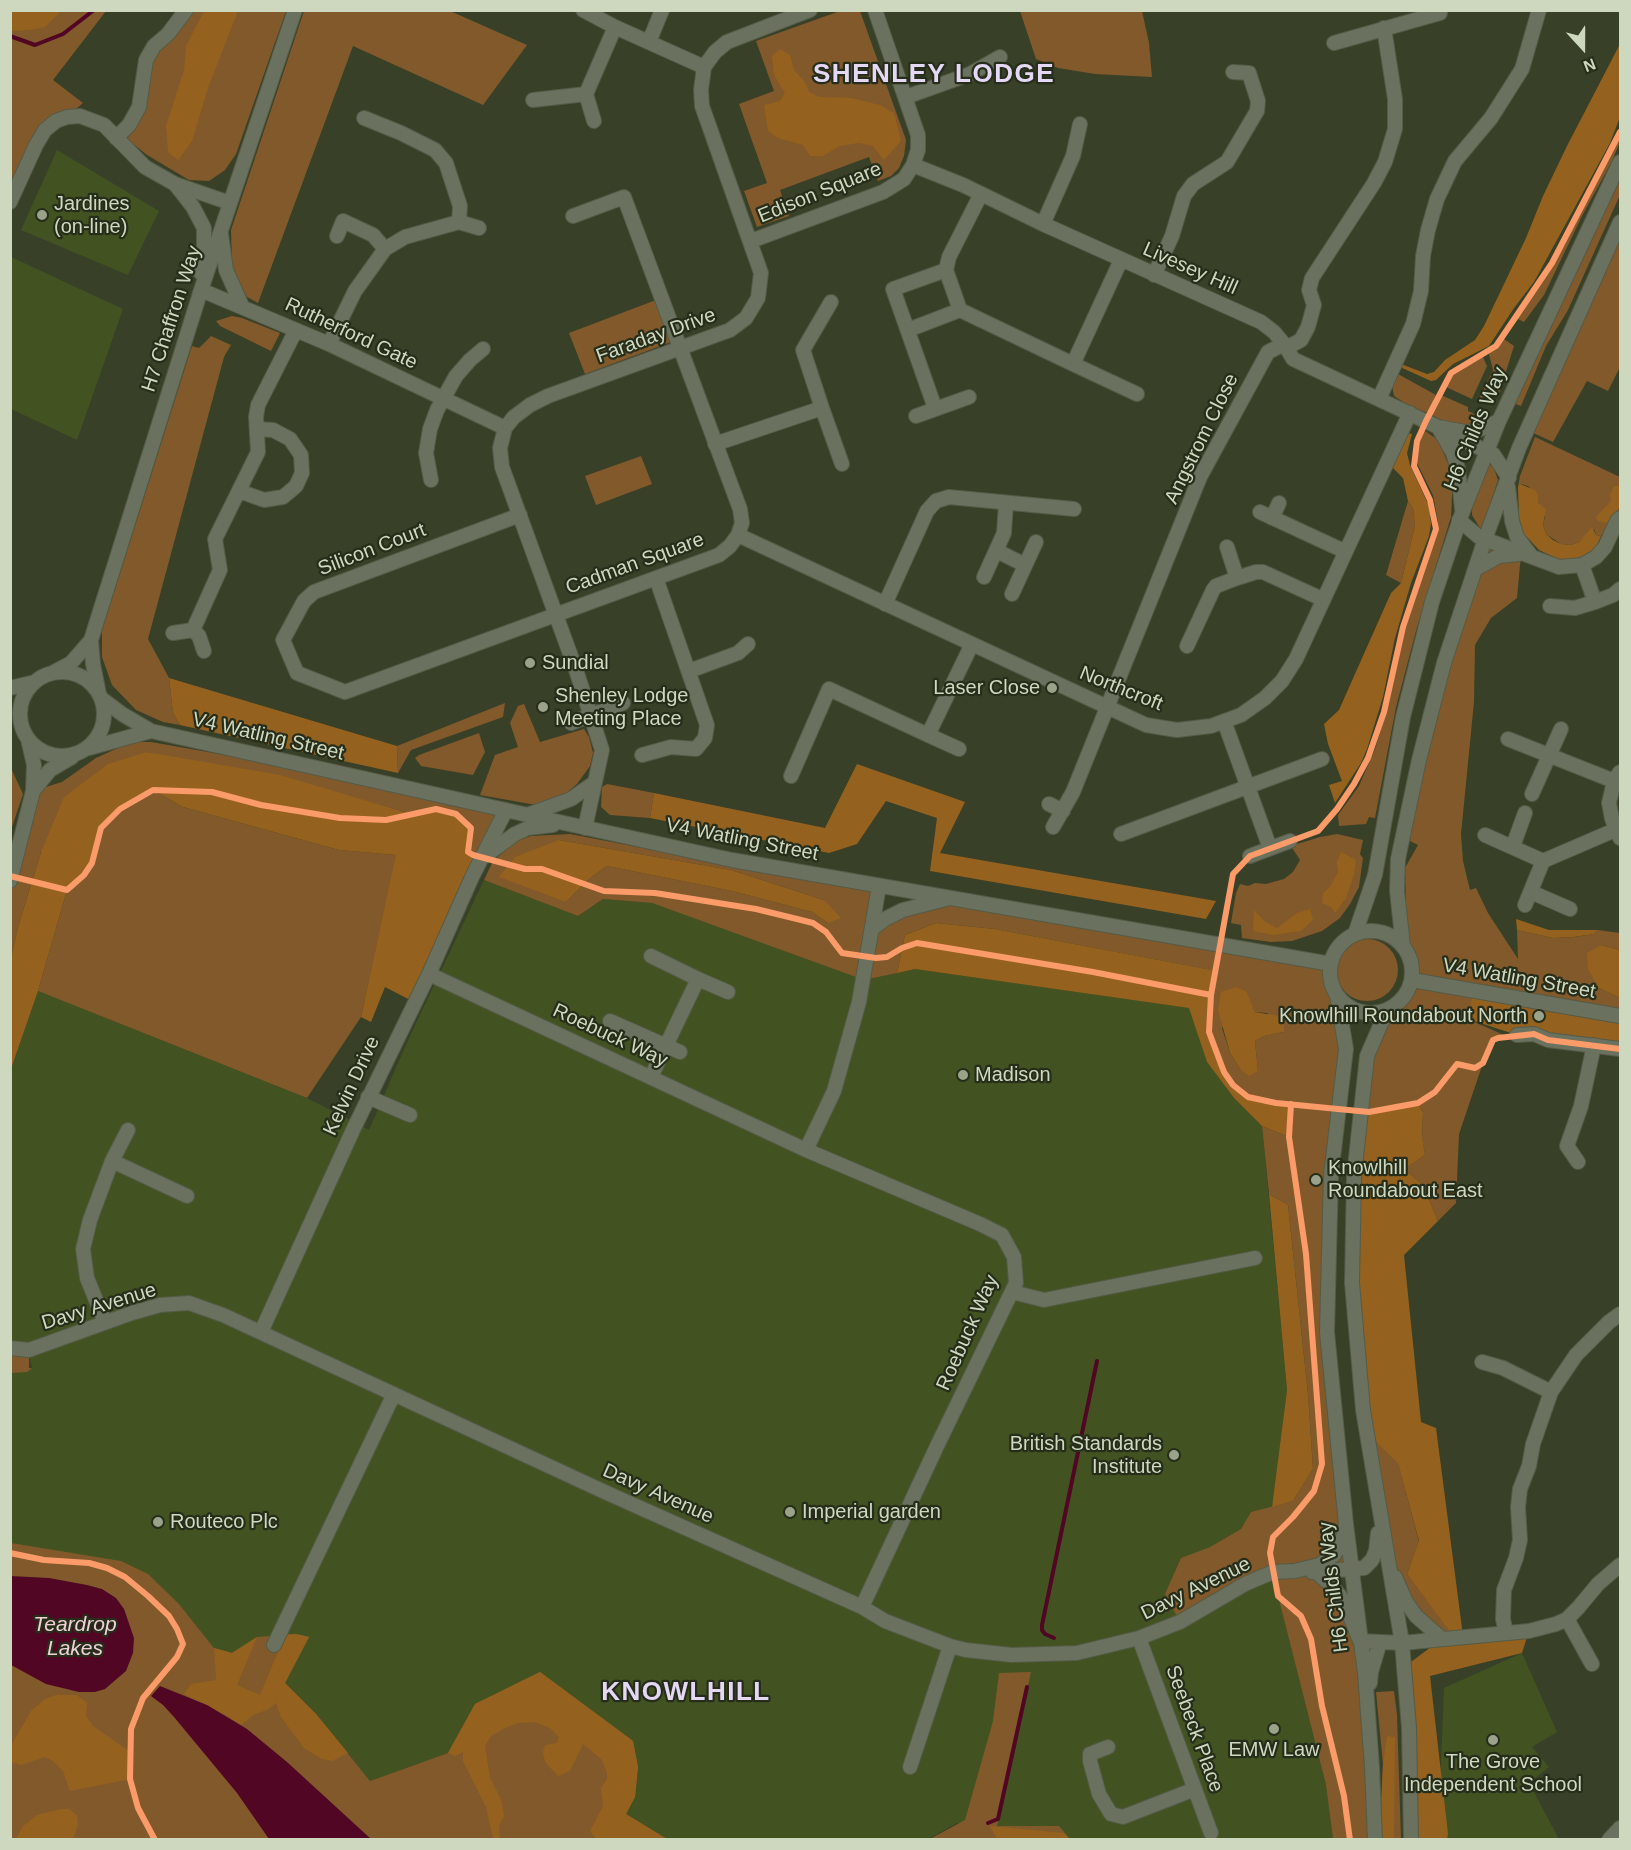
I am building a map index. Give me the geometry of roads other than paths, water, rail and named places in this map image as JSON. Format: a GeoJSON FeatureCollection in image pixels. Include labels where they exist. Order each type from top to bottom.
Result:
{"type":"FeatureCollection","features":[{"type":"Feature","properties":{"kind":"street"},"geometry":{"type":"LineString","coordinates":[[116,138],[129,125],[140,106],[146,60],[153,46],[168,34],[186,10]]}},
{"type":"Feature","properties":{"kind":"street","name":"H7 Chaffron Way"},"geometry":{"type":"LineString","coordinates":[[100,697],[91,640],[201,290],[295,10]]}},
{"type":"Feature","properties":{"kind":"street"},"geometry":{"type":"LineString","coordinates":[[583,10],[704,67],[715,52],[727,42],[810,10]]}},
{"type":"Feature","properties":{"kind":"street"},"geometry":{"type":"LineString","coordinates":[[649,42],[662,10]]}},
{"type":"Feature","properties":{"kind":"street"},"geometry":{"type":"LineString","coordinates":[[874,10],[918,135],[918,150],[913,165]]}},
{"type":"Feature","properties":{"kind":"street"},"geometry":{"type":"LineString","coordinates":[[1379,399],[1413,324],[1421,291],[1426,239],[1437,199],[1455,161],[1491,118],[1522,69],[1539,10]]}},
{"type":"Feature","properties":{"kind":"street"},"geometry":{"type":"LineString","coordinates":[[1334,43],[1440,13]]}},
{"type":"Feature","properties":{"kind":"street"},"geometry":{"type":"LineString","coordinates":[[594,121],[586,94],[615,27]]}},
{"type":"Feature","properties":{"kind":"street","name":"Angstrom Close"},"geometry":{"type":"LineString","coordinates":[[1107,707],[1200,477],[1268,352],[1301,340],[1308,327],[1314,305],[1309,290],[1312,278],[1374,183],[1384,162],[1395,129],[1395,99],[1384,28]]}},
{"type":"Feature","properties":{"kind":"street"},"geometry":{"type":"LineString","coordinates":[[906,98],[970,74],[1000,57]]}},
{"type":"Feature","properties":{"kind":"street","name":"Faraday Drive"},"geometry":{"type":"LineString","coordinates":[[505,428],[513,417],[548,396],[730,330],[746,318],[758,298],[761,273],[702,106],[701,90],[704,67]]}},
{"type":"Feature","properties":{"kind":"street"},"geometry":{"type":"LineString","coordinates":[[1154,275],[1172,236],[1184,196],[1193,184],[1227,162],[1257,111],[1254,67],[1233,72]]}},
{"type":"Feature","properties":{"kind":"street"},"geometry":{"type":"LineString","coordinates":[[533,100],[586,94]]}},
{"type":"Feature","properties":{"kind":"street"},"geometry":{"type":"LineString","coordinates":[[10,202],[45,130],[56,121],[80,116],[104,125],[145,167],[175,184],[230,203]]}},
{"type":"Feature","properties":{"kind":"street"},"geometry":{"type":"LineString","coordinates":[[364,118],[435,150],[446,164],[460,206],[459,222]]}},
{"type":"Feature","properties":{"kind":"street"},"geometry":{"type":"LineString","coordinates":[[1043,224],[1073,156],[1080,124]]}},
{"type":"Feature","properties":{"kind":"street","name":"H6 Childs Way"},"geometry":{"type":"LineString","coordinates":[[1355,934],[1366,908],[1378,858],[1403,717],[1432,602],[1461,516],[1499,421],[1620,162]]}},
{"type":"Feature","properties":{"kind":"street","name":"Livesey Hill"},"geometry":{"type":"LineString","coordinates":[[913,165],[1261,322],[1274,332],[1293,359],[1444,429],[1460,439],[1489,446],[1509,481]]}},
{"type":"Feature","properties":{"kind":"street","name":"Edison Square"},"geometry":{"type":"LineString","coordinates":[[751,242],[883,192],[904,179],[913,165]]}},
{"type":"Feature","properties":{"kind":"street"},"geometry":{"type":"LineString","coordinates":[[175,184],[193,207],[204,228],[204,248],[197,304]]}},
{"type":"Feature","properties":{"kind":"street"},"geometry":{"type":"LineString","coordinates":[[981,194],[949,257],[946,270],[960,310],[1137,393]]}},
{"type":"Feature","properties":{"kind":"street"},"geometry":{"type":"LineString","coordinates":[[573,216],[624,197],[740,509],[742,523],[738,535]]}},
{"type":"Feature","properties":{"kind":"street"},"geometry":{"type":"LineString","coordinates":[[337,236],[343,221],[373,235],[385,249]]}},
{"type":"Feature","properties":{"kind":"street"},"geometry":{"type":"LineString","coordinates":[[329,344],[355,291],[385,249],[405,237],[459,222],[479,228]]}},
{"type":"Feature","properties":{"kind":"street"},"geometry":{"type":"LineString","coordinates":[[1403,946],[1397,891],[1398,860],[1444,663],[1485,540],[1520,448],[1620,222]]}},
{"type":"Feature","properties":{"kind":"street"},"geometry":{"type":"LineString","coordinates":[[220,232],[226,270],[242,306]]}},
{"type":"Feature","properties":{"kind":"street"},"geometry":{"type":"LineString","coordinates":[[1073,364],[1121,260]]}},
{"type":"Feature","properties":{"kind":"street"},"geometry":{"type":"LineString","coordinates":[[935,408],[893,289],[946,270]]}},
{"type":"Feature","properties":{"kind":"street","name":"Rutherford Gate"},"geometry":{"type":"LineString","coordinates":[[201,290],[329,344],[505,428]]}},
{"type":"Feature","properties":{"kind":"street"},"geometry":{"type":"LineString","coordinates":[[831,302],[803,350],[843,464]]}},
{"type":"Feature","properties":{"kind":"street"},"geometry":{"type":"LineString","coordinates":[[908,330],[960,310]]}},
{"type":"Feature","properties":{"kind":"street"},"geometry":{"type":"LineString","coordinates":[[193,630],[220,570],[215,540],[258,452],[256,417],[258,405],[296,330]]}},
{"type":"Feature","properties":{"kind":"street"},"geometry":{"type":"LineString","coordinates":[[431,480],[426,453],[430,429],[443,398],[456,376],[483,348]]}},
{"type":"Feature","properties":{"kind":"street"},"geometry":{"type":"LineString","coordinates":[[916,416],[969,397]]}},
{"type":"Feature","properties":{"kind":"street"},"geometry":{"type":"LineString","coordinates":[[715,444],[822,408]]}},
{"type":"Feature","properties":{"kind":"street","name":"Northcroft"},"geometry":{"type":"LineString","coordinates":[[738,535],[1146,725],[1177,730],[1211,726],[1240,715],[1265,698],[1282,681],[1296,659],[1344,551],[1410,413]]}},
{"type":"Feature","properties":{"kind":"street","name":"Livesey Hill"},"geometry":{"type":"LineString","coordinates":[[1444,429],[1476,431],[1499,421]]}},
{"type":"Feature","properties":{"kind":"street"},"geometry":{"type":"LineString","coordinates":[[505,428],[500,448],[502,467],[592,715],[602,750],[585,828]]}},
{"type":"Feature","properties":{"kind":"street"},"geometry":{"type":"LineString","coordinates":[[239,491],[264,500],[283,497],[296,486],[302,472],[301,455],[290,439],[273,430],[258,429]]}},
{"type":"Feature","properties":{"kind":"street"},"geometry":{"type":"LineString","coordinates":[[1444,429],[1458,469],[1461,516],[1479,537],[1559,567],[1582,565],[1596,557],[1605,547],[1620,518]]}},
{"type":"Feature","properties":{"kind":"street"},"geometry":{"type":"LineString","coordinates":[[1509,481],[1512,521],[1517,537],[1527,555]]}},
{"type":"Feature","properties":{"kind":"street"},"geometry":{"type":"LineString","coordinates":[[885,604],[927,511],[936,501],[949,497],[1074,508]]}},
{"type":"Feature","properties":{"kind":"street"},"geometry":{"type":"LineString","coordinates":[[984,577],[1004,533],[1006,503]]}},
{"type":"Feature","properties":{"kind":"street"},"geometry":{"type":"LineString","coordinates":[[1280,503],[1266,515],[1344,551]]}},
{"type":"Feature","properties":{"kind":"street","name":"Silicon Court"},"geometry":{"type":"LineString","coordinates":[[520,515],[314,592],[304,601],[283,640],[297,673],[345,692],[555,614]]}},
{"type":"Feature","properties":{"kind":"street","name":"Cadman Square"},"geometry":{"type":"LineString","coordinates":[[555,614],[719,555],[738,535]]}},
{"type":"Feature","properties":{"kind":"street"},"geometry":{"type":"LineString","coordinates":[[1012,594],[1036,542]]}},
{"type":"Feature","properties":{"kind":"street"},"geometry":{"type":"LineString","coordinates":[[1227,547],[1238,578]]}},
{"type":"Feature","properties":{"kind":"street"},"geometry":{"type":"LineString","coordinates":[[997,551],[1025,565]]}},
{"type":"Feature","properties":{"kind":"street"},"geometry":{"type":"LineString","coordinates":[[1475,569],[1499,556],[1527,555]]}},
{"type":"Feature","properties":{"kind":"street"},"geometry":{"type":"LineString","coordinates":[[1582,565],[1595,602]]}},
{"type":"Feature","properties":{"kind":"street"},"geometry":{"type":"LineString","coordinates":[[1187,646],[1216,586],[1238,578],[1263,572],[1322,599]]}},
{"type":"Feature","properties":{"kind":"street"},"geometry":{"type":"LineString","coordinates":[[642,755],[671,747],[686,756],[705,738],[707,725],[656,578]]}},
{"type":"Feature","properties":{"kind":"street"},"geometry":{"type":"LineString","coordinates":[[1550,606],[1575,608],[1613,595],[1620,589]]}},
{"type":"Feature","properties":{"kind":"street"},"geometry":{"type":"LineString","coordinates":[[172,633],[193,630]]}},
{"type":"Feature","properties":{"kind":"street"},"geometry":{"type":"LineString","coordinates":[[193,630],[199,636],[204,651]]}},
{"type":"Feature","properties":{"kind":"street","name":"H7 Chaffron Way"},"geometry":{"type":"LineString","coordinates":[[50,674],[70,663],[91,640]]}},
{"type":"Feature","properties":{"kind":"street"},"geometry":{"type":"LineString","coordinates":[[689,671],[738,653],[748,644]]}},
{"type":"Feature","properties":{"kind":"street"},"geometry":{"type":"LineString","coordinates":[[928,735],[972,644]]}},
{"type":"Feature","properties":{"kind":"street"},"geometry":{"type":"LineString","coordinates":[[10,688],[35,682],[50,674],[64,672],[78,675],[90,683],[100,697],[104,717],[103,726],[94,742],[50,770],[33,791]]}},
{"type":"Feature","properties":{"kind":"street"},"geometry":{"type":"LineString","coordinates":[[10,881],[33,791],[34,765],[20,717],[21,704],[35,682]]}},
{"type":"Feature","properties":{"kind":"street"},"geometry":{"type":"LineString","coordinates":[[791,776],[832,684],[959,749]]}},
{"type":"Feature","properties":{"kind":"street","name":"V4 Watling Street"},"geometry":{"type":"LineString","coordinates":[[100,697],[122,714],[151,731],[732,860],[1331,964]]}},
{"type":"Feature","properties":{"kind":"street"},"geometry":{"type":"LineString","coordinates":[[571,723],[623,702]]}},
{"type":"Feature","properties":{"kind":"street"},"geometry":{"type":"LineString","coordinates":[[1053,827],[1073,792],[1107,707]]}},
{"type":"Feature","properties":{"kind":"street"},"geometry":{"type":"LineString","coordinates":[[10,719],[36,747],[45,753],[68,756],[83,751]]}},
{"type":"Feature","properties":{"kind":"street"},"geometry":{"type":"LineString","coordinates":[[1224,721],[1270,848]]}},
{"type":"Feature","properties":{"kind":"street"},"geometry":{"type":"LineString","coordinates":[[1532,794],[1561,729]]}},
{"type":"Feature","properties":{"kind":"street","name":"V4 Watling Street"},"geometry":{"type":"LineString","coordinates":[[83,751],[151,731]]}},
{"type":"Feature","properties":{"kind":"street"},"geometry":{"type":"LineString","coordinates":[[1485,835],[1543,861],[1618,834],[1610,803],[1617,776],[1549,757],[1509,740]]}},
{"type":"Feature","properties":{"kind":"street"},"geometry":{"type":"LineString","coordinates":[[1121,834],[1322,759]]}},
{"type":"Feature","properties":{"kind":"street"},"geometry":{"type":"LineString","coordinates":[[527,815],[571,799],[594,783]]}},
{"type":"Feature","properties":{"kind":"street"},"geometry":{"type":"LineString","coordinates":[[1049,804],[1063,811]]}},
{"type":"Feature","properties":{"kind":"street","name":"Kelvin Drive"},"geometry":{"type":"LineString","coordinates":[[261,1332],[368,1097],[506,810]]}},
{"type":"Feature","properties":{"kind":"street"},"geometry":{"type":"LineString","coordinates":[[1513,846],[1525,813]]}},
{"type":"Feature","properties":{"kind":"street","name":"Kelvin Drive"},"geometry":{"type":"LineString","coordinates":[[482,858],[515,834],[528,828],[564,823]]}},
{"type":"Feature","properties":{"kind":"street"},"geometry":{"type":"LineString","coordinates":[[1250,856],[1290,841]]}},
{"type":"Feature","properties":{"kind":"street"},"geometry":{"type":"LineString","coordinates":[[1543,861],[1528,898],[1570,909]]}},
{"type":"Feature","properties":{"kind":"street"},"geometry":{"type":"LineString","coordinates":[[806,1150],[834,1091],[859,1002],[879,886]]}},
{"type":"Feature","properties":{"kind":"street"},"geometry":{"type":"LineString","coordinates":[[872,929],[903,910],[951,898]]}},
{"type":"Feature","properties":{"kind":"street"},"geometry":{"type":"LineString","coordinates":[[1368,931],[1382,932],[1394,937],[1409,956],[1413,971],[1407,993],[1396,1005],[1387,1010],[1365,1013],[1354,1009],[1344,1003],[1332,983],[1331,964],[1335,952],[1344,941],[1355,934],[1368,931]]}},
{"type":"Feature","properties":{"kind":"street"},"geometry":{"type":"LineString","coordinates":[[651,956],[698,980],[728,992]]}},
{"type":"Feature","properties":{"kind":"street","name":"Roebuck Way"},"geometry":{"type":"LineString","coordinates":[[429,974],[806,1150],[1002,1235],[1014,1257],[1016,1282],[862,1606]]}},
{"type":"Feature","properties":{"kind":"street"},"geometry":{"type":"LineString","coordinates":[[651,1077],[664,1046],[698,980]]}},
{"type":"Feature","properties":{"kind":"street","name":"V4 Watling Street"},"geometry":{"type":"LineString","coordinates":[[1412,980],[1620,1016]]}},
{"type":"Feature","properties":{"kind":"street","name":"H6 Childs Way"},"geometry":{"type":"LineString","coordinates":[[1337,994],[1346,1050],[1331,1175],[1326,1332],[1360,1641],[1368,1672]]}},
{"type":"Feature","properties":{"kind":"street"},"geometry":{"type":"LineString","coordinates":[[1387,1010],[1367,1056],[1354,1176],[1352,1283],[1363,1410],[1402,1643],[1412,1839]]}},
{"type":"Feature","properties":{"kind":"street"},"geometry":{"type":"LineString","coordinates":[[610,1021],[680,1052]]}},
{"type":"Feature","properties":{"kind":"street"},"geometry":{"type":"LineString","coordinates":[[1517,1035],[1534,1034],[1548,1040],[1620,1049]]}},
{"type":"Feature","properties":{"kind":"street"},"geometry":{"type":"LineString","coordinates":[[1553,1152],[1567,1146],[1581,1106],[1594,1045]]}},
{"type":"Feature","properties":{"kind":"street"},"geometry":{"type":"LineString","coordinates":[[368,1097],[410,1115]]}},
{"type":"Feature","properties":{"kind":"street"},"geometry":{"type":"LineString","coordinates":[[105,1322],[87,1278],[83,1249],[90,1220],[112,1161],[128,1130]]}},
{"type":"Feature","properties":{"kind":"street"},"geometry":{"type":"LineString","coordinates":[[1567,1146],[1578,1162]]}},
{"type":"Feature","properties":{"kind":"street"},"geometry":{"type":"LineString","coordinates":[[112,1161],[187,1196]]}},
{"type":"Feature","properties":{"kind":"street"},"geometry":{"type":"LineString","coordinates":[[1012,1292],[1044,1300],[1255,1258]]}},
{"type":"Feature","properties":{"kind":"street","name":"Davy Avenue"},"geometry":{"type":"LineString","coordinates":[[10,1347],[28,1350],[160,1305],[189,1303],[261,1332],[607,1493],[862,1606],[885,1621],[950,1646],[1012,1655],[1077,1653],[1139,1638],[1180,1622],[1245,1584],[1274,1572],[1317,1573],[1353,1570]]}},
{"type":"Feature","properties":{"kind":"street"},"geometry":{"type":"LineString","coordinates":[[1506,1633],[1503,1619],[1504,1590],[1520,1540],[1518,1507],[1520,1490],[1551,1392],[1576,1355],[1620,1314]]}},
{"type":"Feature","properties":{"kind":"street"},"geometry":{"type":"LineString","coordinates":[[1482,1362],[1503,1368],[1551,1392]]}},
{"type":"Feature","properties":{"kind":"street"},"geometry":{"type":"LineString","coordinates":[[274,1645],[394,1394]]}},
{"type":"Feature","properties":{"kind":"street"},"geometry":{"type":"LineString","coordinates":[[1353,1570],[1364,1568],[1372,1560],[1376,1551],[1380,1516]]}},
{"type":"Feature","properties":{"kind":"street","name":"Davy Avenue"},"geometry":{"type":"LineString","coordinates":[[1295,1571],[1319,1564],[1334,1555],[1346,1524]]}},
{"type":"Feature","properties":{"kind":"street"},"geometry":{"type":"LineString","coordinates":[[1387,1561],[1406,1602],[1416,1616],[1442,1639]]}},
{"type":"Feature","properties":{"kind":"street"},"geometry":{"type":"LineString","coordinates":[[1317,1573],[1344,1600],[1360,1641],[1402,1643],[1543,1628],[1567,1619],[1598,1584],[1620,1565]]}},
{"type":"Feature","properties":{"kind":"street"},"geometry":{"type":"LineString","coordinates":[[1567,1619],[1592,1664]]}},
{"type":"Feature","properties":{"kind":"street","name":"Seebeck Place"},"geometry":{"type":"LineString","coordinates":[[1139,1638],[1211,1833]]}},
{"type":"Feature","properties":{"kind":"street"},"geometry":{"type":"LineString","coordinates":[[1376,1839],[1367,1706],[1368,1672],[1380,1642]]}},
{"type":"Feature","properties":{"kind":"street"},"geometry":{"type":"LineString","coordinates":[[910,1767],[950,1646]]}},
{"type":"Feature","properties":{"kind":"street"},"geometry":{"type":"LineString","coordinates":[[1108,1747],[1090,1754],[1090,1761],[1099,1794],[1111,1814],[1123,1817],[1195,1789]]}},
{"type":"Feature","properties":{"kind":"street"},"geometry":{"type":"LineString","coordinates":[[1609,1839],[1620,1828]]}},
{"type":"Feature","properties":{"kind":"water","name":"Teardrop Lakes"},"geometry":{"type":"Polygon","coordinates":[[[10,1576],[49,1578],[87,1585],[102,1589],[116,1598],[124,1609],[134,1638],[133,1653],[126,1671],[105,1689],[95,1692],[79,1692],[46,1684],[11,1665],[10,1576]]]}},
{"type":"Feature","properties":{"kind":"water","name":"Teardrop Lakes"},"geometry":{"type":"Polygon","coordinates":[[[160,1686],[207,1705],[247,1729],[287,1762],[371,1839],[269,1839],[237,1793],[174,1717],[151,1696],[160,1686]]]}},
{"type":"Feature","properties":{"kind":"waterway"},"geometry":{"type":"LineString","coordinates":[[10,36],[35,45],[63,34],[94,10]]}},
{"type":"Feature","properties":{"kind":"waterway"},"geometry":{"type":"LineString","coordinates":[[1054,1638],[1045,1634],[1042,1625],[1097,1361]]}},
{"type":"Feature","properties":{"kind":"waterway"},"geometry":{"type":"LineString","coordinates":[[988,1823],[998,1819],[1027,1687]]}},
{"type":"Feature","properties":{"kind":"place","name":"Jardines (on-line)"},"geometry":{"type":"Point","coordinates":[42,215]}},
{"type":"Feature","properties":{"kind":"place","name":"Sundial"},"geometry":{"type":"Point","coordinates":[530,663]}},
{"type":"Feature","properties":{"kind":"place","name":"Laser Close"},"geometry":{"type":"Point","coordinates":[1052,688]}},
{"type":"Feature","properties":{"kind":"place","name":"Shenley Lodge Meeting Place"},"geometry":{"type":"Point","coordinates":[543,707]}},
{"type":"Feature","properties":{"kind":"place","name":"Knowlhill Roundabout North"},"geometry":{"type":"Point","coordinates":[1539,1016]}},
{"type":"Feature","properties":{"kind":"place","name":"Madison"},"geometry":{"type":"Point","coordinates":[963,1075]}},
{"type":"Feature","properties":{"kind":"place","name":"Knowlhill Roundabout East"},"geometry":{"type":"Point","coordinates":[1316,1180]}},
{"type":"Feature","properties":{"kind":"place","name":"British Standards Institute"},"geometry":{"type":"Point","coordinates":[1174,1455]}},
{"type":"Feature","properties":{"kind":"place","name":"Imperial garden"},"geometry":{"type":"Point","coordinates":[790,1512]}},
{"type":"Feature","properties":{"kind":"place","name":"Routeco Plc"},"geometry":{"type":"Point","coordinates":[158,1522]}},
{"type":"Feature","properties":{"kind":"place","name":"EMW Law"},"geometry":{"type":"Point","coordinates":[1274,1729]}},
{"type":"Feature","properties":{"kind":"place","name":"The Grove Independent School"},"geometry":{"type":"Point","coordinates":[1493,1740]}},
{"type":"Feature","properties":{"kind":"district","name":"SHENLEY LODGE"},"geometry":{"type":"Point","coordinates":[934,75]}},
{"type":"Feature","properties":{"kind":"district","name":"KNOWLHILL"},"geometry":{"type":"Point","coordinates":[686,1693]}}]}
